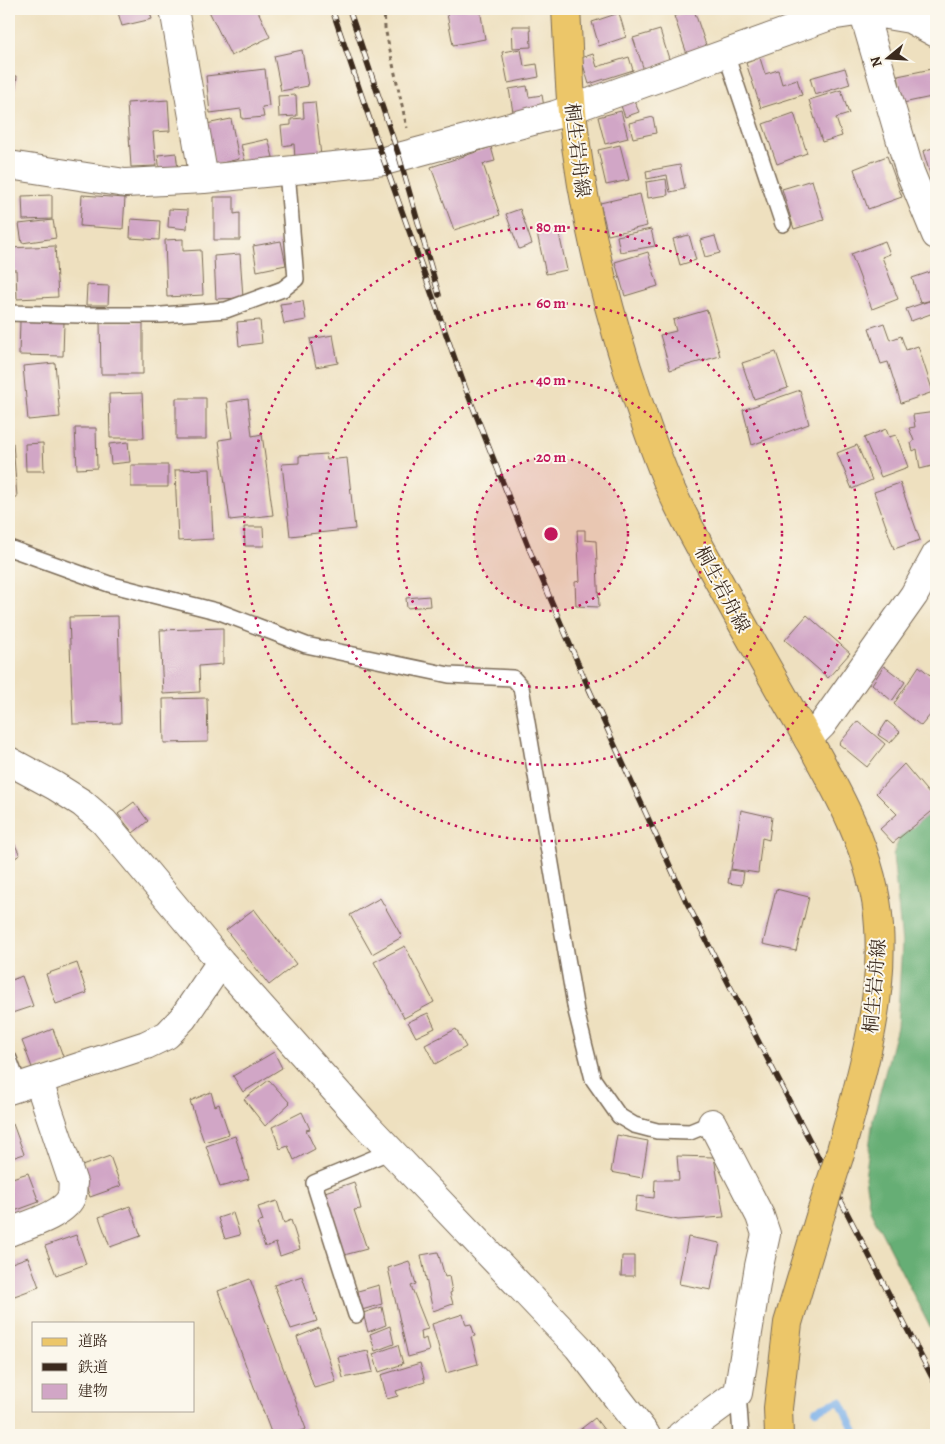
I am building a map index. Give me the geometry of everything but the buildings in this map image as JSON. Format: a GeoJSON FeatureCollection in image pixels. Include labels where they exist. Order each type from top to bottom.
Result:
{"type":"FeatureCollection","features":[{"type":"Feature","properties":{"kind":"main road","name":"桐生岩舟線"},"geometry":{"type":"LineString","coordinates":[[566,9],[572,110],[584,201],[597,261],[620,346],[645,427],[667,480],[690,527],[740,621],[825,768],[856,832],[869,874],[879,925],[878,990],[869,1042],[840,1154],[788,1324],[778,1408],[779,1435]]}},
{"type":"Feature","properties":{"kind":"street"},"geometry":{"type":"LineString","coordinates":[[174,9],[204,179]]}},
{"type":"Feature","properties":{"kind":"street"},"geometry":{"type":"LineString","coordinates":[[9,165],[125,183],[204,179],[384,161],[572,110],[830,16],[863,11],[910,19],[936,33]]}},
{"type":"Feature","properties":{"kind":"street"},"geometry":{"type":"LineString","coordinates":[[863,11],[910,172],[936,235]]}},
{"type":"Feature","properties":{"kind":"street"},"geometry":{"type":"LineString","coordinates":[[808,738],[822,725],[914,595],[936,555]]}},
{"type":"Feature","properties":{"kind":"street"},"geometry":{"type":"LineString","coordinates":[[9,761],[82,803],[104,822],[221,962],[391,1151],[578,1347],[646,1435]]}},
{"type":"Feature","properties":{"kind":"street"},"geometry":{"type":"LineString","coordinates":[[9,1232],[47,1218],[64,1206],[72,1197],[73,1183],[22,1086],[146,1045],[167,1035],[183,1018],[221,962]]}},
{"type":"Feature","properties":{"kind":"street"},"geometry":{"type":"LineString","coordinates":[[681,1435],[738,1393],[766,1234],[760,1216],[712,1123]]}},
{"type":"Feature","properties":{"kind":"lane"},"geometry":{"type":"LineString","coordinates":[[726,54],[783,224]]}},
{"type":"Feature","properties":{"kind":"lane"},"geometry":{"type":"LineString","coordinates":[[9,313],[81,316],[162,315],[226,310],[283,289],[296,279],[287,171]]}},
{"type":"Feature","properties":{"kind":"lane"},"geometry":{"type":"LineString","coordinates":[[9,548],[109,584],[220,612],[306,645],[449,675],[512,678],[521,687],[576,1011],[593,1079],[618,1116],[634,1125],[657,1130],[690,1132],[712,1123]]}},
{"type":"Feature","properties":{"kind":"lane"},"geometry":{"type":"LineString","coordinates":[[9,1059],[22,1086]]}},
{"type":"Feature","properties":{"kind":"lane"},"geometry":{"type":"LineString","coordinates":[[356,1316],[314,1182],[391,1151]]}},
{"type":"Feature","properties":{"kind":"lane"},"geometry":{"type":"LineString","coordinates":[[738,1393],[741,1435]]}},
{"type":"Feature","properties":{"kind":"path"},"geometry":{"type":"LineString","coordinates":[[384,9],[385,28],[408,131]]}},
{"type":"Feature","properties":{"kind":"green space"},"geometry":{"type":"Polygon","coordinates":[[[936,810],[936,1339],[870,1210],[865,1178],[873,1119],[897,1027],[902,944],[893,855],[901,834],[936,810]]]}},
{"type":"Feature","properties":{"kind":"waterway"},"geometry":{"type":"LineString","coordinates":[[816,1410],[840,1401],[857,1435]]}},
{"type":"Feature","properties":{"kind":"railway"},"geometry":{"type":"LineString","coordinates":[[332,9],[465,387],[530,551],[589,689],[686,901],[936,1385]]}},
{"type":"Feature","properties":{"kind":"railway"},"geometry":{"type":"LineString","coordinates":[[349,9],[399,156],[439,295]]}}]}
